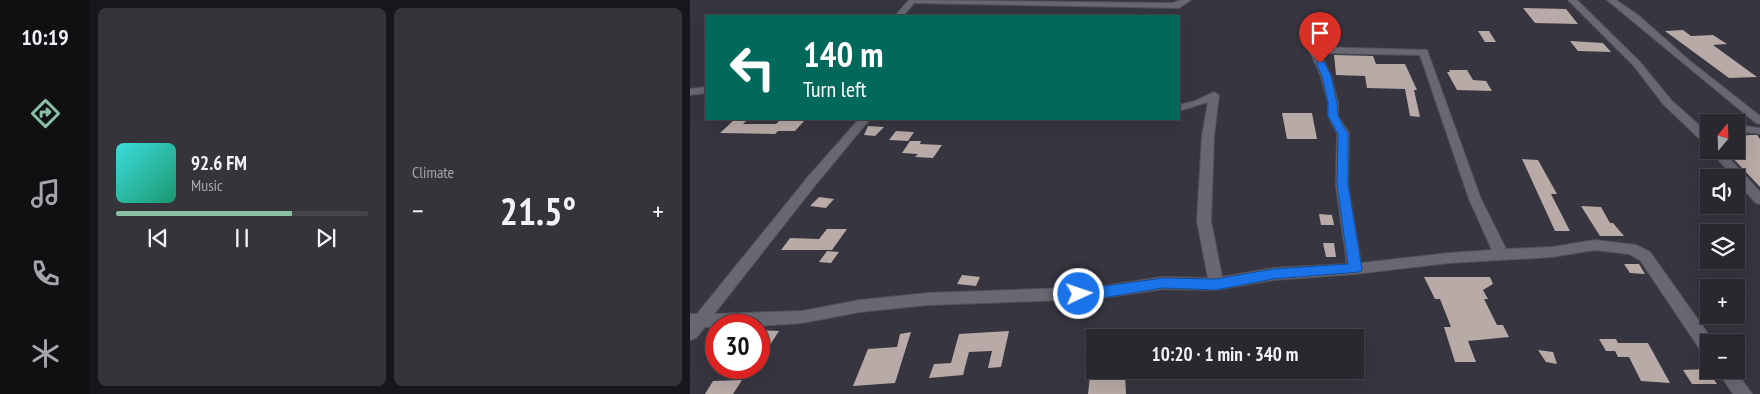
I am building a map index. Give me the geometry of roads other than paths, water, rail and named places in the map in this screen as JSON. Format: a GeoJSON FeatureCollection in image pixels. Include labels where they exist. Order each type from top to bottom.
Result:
{"type":"FeatureCollection","features":[{"type":"Feature","properties":{"kind":"street"},"geometry":{"type":"LineString","coordinates":[[900,15],[913,0],[1179,6],[1176,5],[1187,0]]}},
{"type":"Feature","properties":{"kind":"street"},"geometry":{"type":"LineString","coordinates":[[1572,0],[1637,64],[1667,102],[1700,127]]}},
{"type":"Feature","properties":{"kind":"street"},"geometry":{"type":"LineString","coordinates":[[1611,0],[1635,17],[1760,121]]}},
{"type":"Feature","properties":{"kind":"street"},"geometry":{"type":"LineString","coordinates":[[1355,269],[1342,184],[1343,134],[1333,116],[1333,103],[1326,76],[1314,50],[1424,52],[1469,184],[1501,254]]}},
{"type":"Feature","properties":{"kind":"street"},"geometry":{"type":"LineString","coordinates":[[690,92],[705,90]]}},
{"type":"Feature","properties":{"kind":"street"},"geometry":{"type":"LineString","coordinates":[[1180,108],[1199,103],[1214,95],[1207,144],[1204,221],[1216,284]]}},
{"type":"Feature","properties":{"kind":"street"},"geometry":{"type":"LineString","coordinates":[[690,333],[696,320],[826,162],[864,120]]}},
{"type":"Feature","properties":{"kind":"street"},"geometry":{"type":"LineString","coordinates":[[1745,129],[1760,131]]}},
{"type":"Feature","properties":{"kind":"street"},"geometry":{"type":"LineString","coordinates":[[1724,159],[1760,200]]}},
{"type":"Feature","properties":{"kind":"street"},"geometry":{"type":"LineString","coordinates":[[696,320],[737,321],[802,317],[860,306],[928,299],[1096,293],[1163,283],[1216,284],[1273,274],[1355,269],[1449,258],[1552,252],[1595,245],[1614,246],[1636,251],[1649,261],[1700,336]]}},
{"type":"Feature","properties":{"kind":"street"},"geometry":{"type":"LineString","coordinates":[[1732,379],[1743,394]]}}]}
